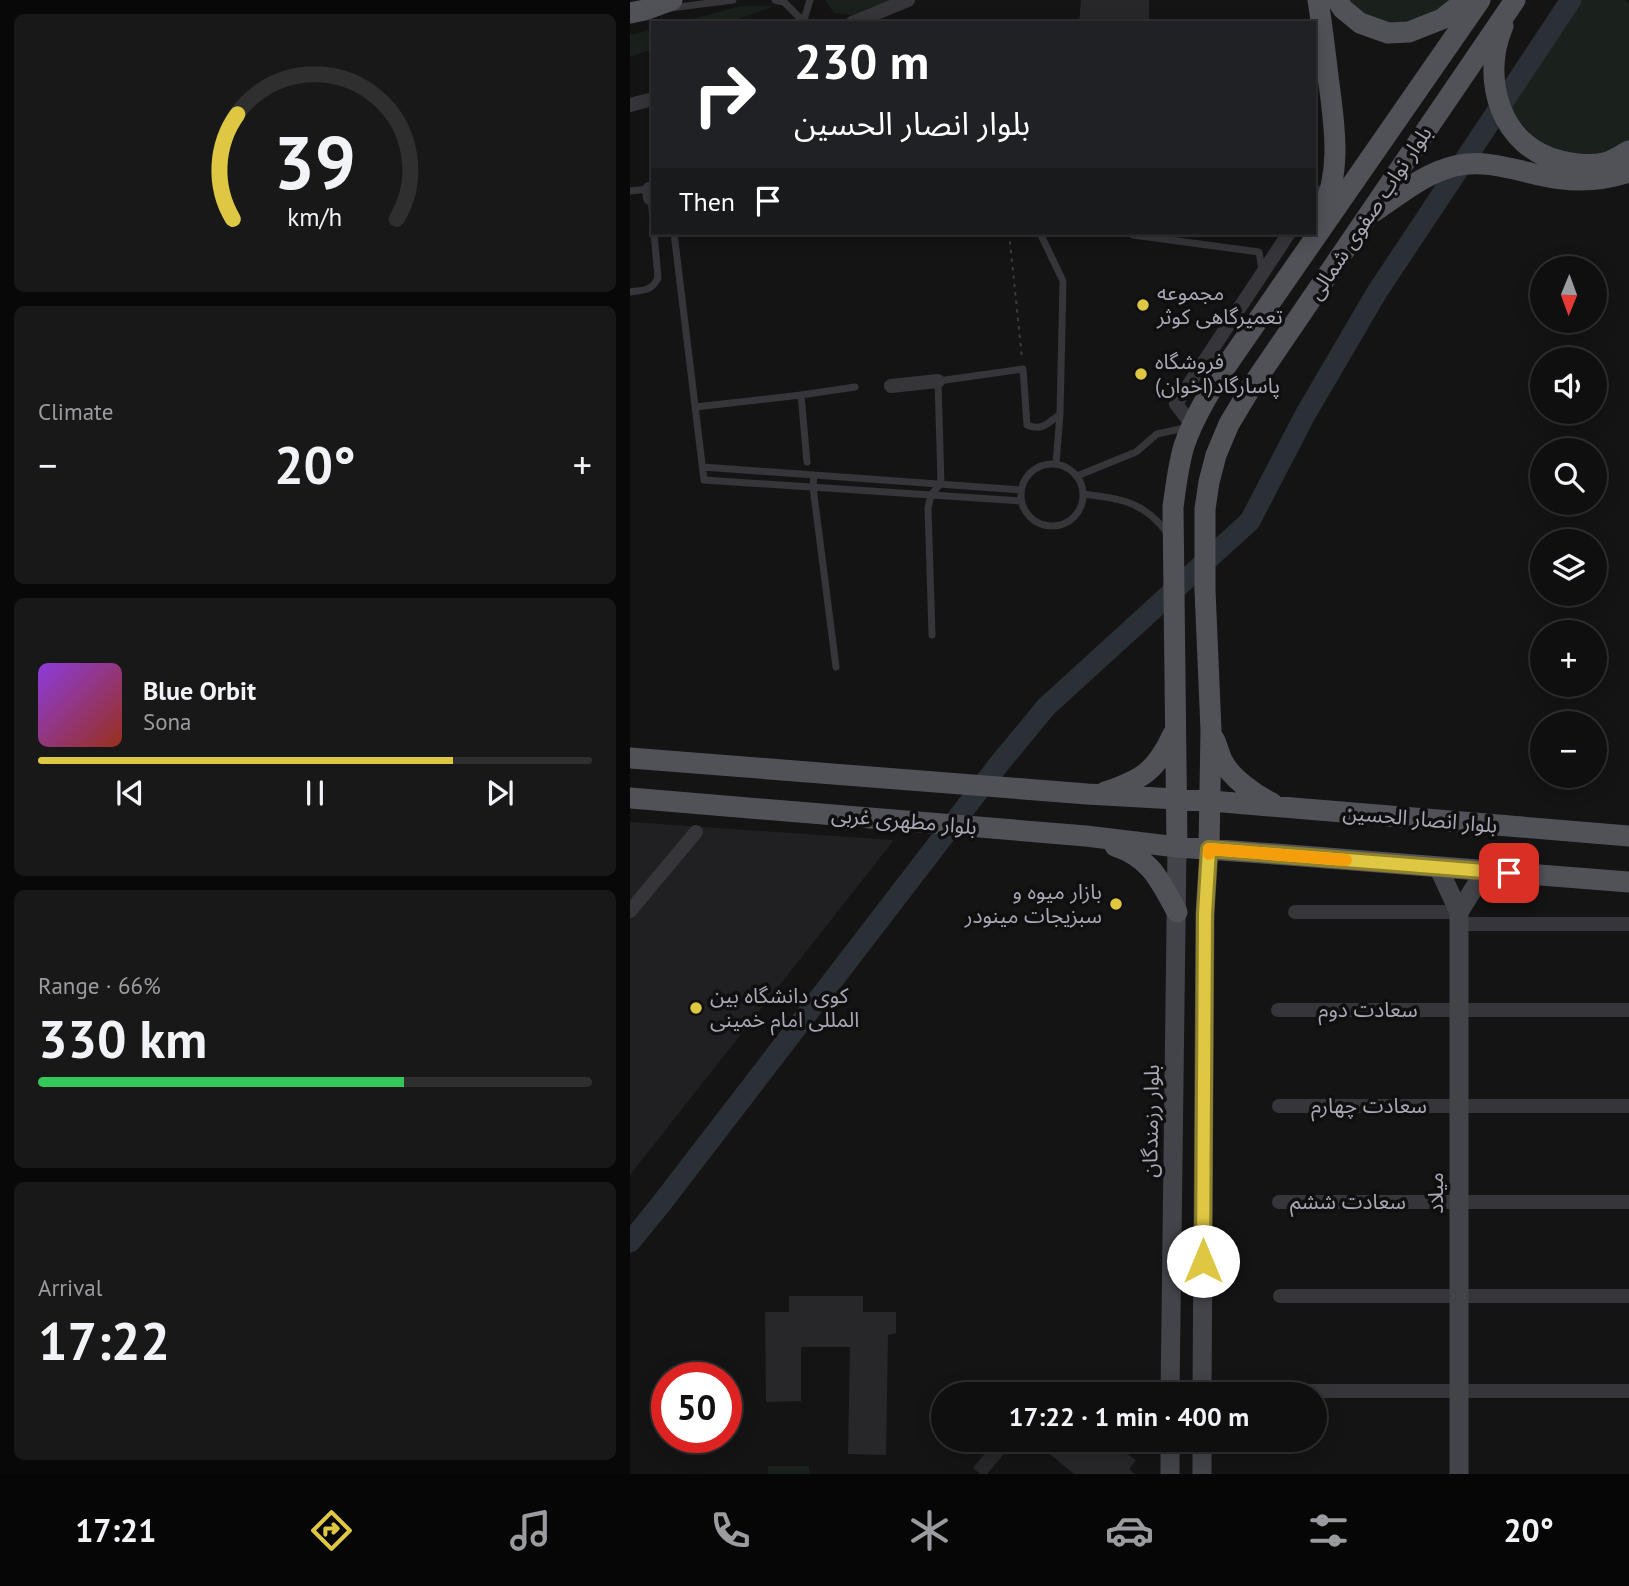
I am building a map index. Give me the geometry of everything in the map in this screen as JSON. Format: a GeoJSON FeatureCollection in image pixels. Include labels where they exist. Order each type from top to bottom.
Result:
{"type":"FeatureCollection","features":[{"type":"Feature","properties":{"kind":"main road"},"geometry":{"type":"LineString","coordinates":[[638,12],[672,0]]}},
{"type":"Feature","properties":{"kind":"main road"},"geometry":{"type":"LineString","coordinates":[[1316,228],[1326,206],[1334,177],[1336,139],[1318,0]]}},
{"type":"Feature","properties":{"kind":"main road"},"geometry":{"type":"LineString","coordinates":[[1337,0],[1343,9],[1360,23],[1388,33],[1409,32],[1442,19],[1466,0]]}},
{"type":"Feature","properties":{"kind":"main road","name":"بلوار نواب صفوی شمالی"},"geometry":{"type":"LineString","coordinates":[[1177,847],[1173,507],[1185,445],[1200,409],[1222,372],[1480,0]]}},
{"type":"Feature","properties":{"kind":"main road"},"geometry":{"type":"LineString","coordinates":[[1515,0],[1499,36],[1494,74],[1496,96],[1504,117],[1516,136],[1546,158],[1575,164],[1605,163],[1629,151]]}},
{"type":"Feature","properties":{"kind":"main road","name":"بلوار نواب صفوی شمالی"},"geometry":{"type":"LineString","coordinates":[[1209,849],[1211,730],[1205,590],[1205,509],[1216,454],[1229,424],[1250,389],[1515,0]]}},
{"type":"Feature","properties":{"kind":"main road"},"geometry":{"type":"LineString","coordinates":[[1365,218],[1414,185],[1455,166],[1488,164],[1541,176],[1582,181],[1629,172]]}},
{"type":"Feature","properties":{"kind":"main road"},"geometry":{"type":"LineString","coordinates":[[1304,253],[1313,235]]}},
{"type":"Feature","properties":{"kind":"main road"},"geometry":{"type":"LineString","coordinates":[[1097,794],[1139,779],[1156,765],[1166,751],[1175,729]]}},
{"type":"Feature","properties":{"kind":"main road"},"geometry":{"type":"LineString","coordinates":[[1211,730],[1223,762],[1254,795],[1295,809]]}},
{"type":"Feature","properties":{"kind":"main road","name":"بلوار مطهری غربی"},"geometry":{"type":"LineString","coordinates":[[630,758],[1211,801]]}},
{"type":"Feature","properties":{"kind":"main road","name":"بلوار مطهری غربی"},"geometry":{"type":"LineString","coordinates":[[630,798],[1086,836],[1209,849]]}},
{"type":"Feature","properties":{"kind":"main road","name":"بلوار انصار الحسین"},"geometry":{"type":"LineString","coordinates":[[1211,801],[1629,835]]}},
{"type":"Feature","properties":{"kind":"main road"},"geometry":{"type":"LineString","coordinates":[[1086,836],[1122,848],[1146,862],[1160,880],[1177,912]]}},
{"type":"Feature","properties":{"kind":"main road","name":"بلوار رزمندگان"},"geometry":{"type":"LineString","coordinates":[[1170,1382],[1177,847]]}},
{"type":"Feature","properties":{"kind":"main road"},"geometry":{"type":"LineString","coordinates":[[1202,1382],[1205,928],[1209,849],[1629,882]]}},
{"type":"Feature","properties":{"kind":"main road"},"geometry":{"type":"LineString","coordinates":[[1438,867],[1459,918]]}},
{"type":"Feature","properties":{"kind":"main road"},"geometry":{"type":"LineString","coordinates":[[1459,918],[1485,871]]}},
{"type":"Feature","properties":{"kind":"main road","name":"میلاد"},"geometry":{"type":"LineString","coordinates":[[1459,918],[1459,1474]]}},
{"type":"Feature","properties":{"kind":"main road"},"geometry":{"type":"LineString","coordinates":[[1170,1452],[1170,1474]]}},
{"type":"Feature","properties":{"kind":"main road"},"geometry":{"type":"LineString","coordinates":[[1202,1452],[1202,1474]]}},
{"type":"Feature","properties":{"kind":"street"},"geometry":{"type":"LineString","coordinates":[[857,21],[908,0]]}},
{"type":"Feature","properties":{"kind":"street"},"geometry":{"type":"LineString","coordinates":[[630,105],[651,100]]}},
{"type":"Feature","properties":{"kind":"street"},"geometry":{"type":"LineString","coordinates":[[1193,426],[1176,404],[1288,235]]}},
{"type":"Feature","properties":{"kind":"street"},"geometry":{"type":"LineString","coordinates":[[891,386],[938,381]]}},
{"type":"Feature","properties":{"kind":"street"},"geometry":{"type":"LineString","coordinates":[[630,911],[696,832]]}},
{"type":"Feature","properties":{"kind":"street"},"geometry":{"type":"LineString","coordinates":[[1295,912],[1629,924]]}},
{"type":"Feature","properties":{"kind":"street","name":"سعادت دوم"},"geometry":{"type":"LineString","coordinates":[[1278,1010],[1629,1010]]}},
{"type":"Feature","properties":{"kind":"street","name":"سعادت چهارم"},"geometry":{"type":"LineString","coordinates":[[1279,1106],[1629,1106]]}},
{"type":"Feature","properties":{"kind":"street","name":"سعادت ششم"},"geometry":{"type":"LineString","coordinates":[[1279,1202],[1629,1202]]}},
{"type":"Feature","properties":{"kind":"street"},"geometry":{"type":"LineString","coordinates":[[1280,1296],[1629,1296]]}},
{"type":"Feature","properties":{"kind":"street"},"geometry":{"type":"LineString","coordinates":[[1327,1391],[1629,1391]]}},
{"type":"Feature","properties":{"kind":"lane"},"geometry":{"type":"LineString","coordinates":[[638,12],[733,0]]}},
{"type":"Feature","properties":{"kind":"lane"},"geometry":{"type":"LineString","coordinates":[[775,0],[784,2],[802,21]]}},
{"type":"Feature","properties":{"kind":"lane"},"geometry":{"type":"LineString","coordinates":[[803,21],[810,0]]}},
{"type":"Feature","properties":{"kind":"lane"},"geometry":{"type":"LineString","coordinates":[[630,191],[651,193]]}},
{"type":"Feature","properties":{"kind":"lane"},"geometry":{"type":"LineString","coordinates":[[630,292],[649,289],[658,278],[654,235]]}},
{"type":"Feature","properties":{"kind":"lane"},"geometry":{"type":"LineString","coordinates":[[674,235],[704,480],[1021,500]]}},
{"type":"Feature","properties":{"kind":"lane"},"geometry":{"type":"LineString","coordinates":[[1041,235],[1063,281],[1056,464]]}},
{"type":"Feature","properties":{"kind":"lane"},"geometry":{"type":"LineString","coordinates":[[1133,235],[1259,252],[1262,274]]}},
{"type":"Feature","properties":{"kind":"lane"},"geometry":{"type":"LineString","coordinates":[[932,635],[928,508],[931,495],[941,483],[938,381],[1023,369],[1027,425],[1035,429],[1043,427],[1060,414]]}},
{"type":"Feature","properties":{"kind":"lane"},"geometry":{"type":"LineString","coordinates":[[695,407],[801,396],[855,387]]}},
{"type":"Feature","properties":{"kind":"lane"},"geometry":{"type":"LineString","coordinates":[[801,396],[807,462]]}},
{"type":"Feature","properties":{"kind":"lane"},"geometry":{"type":"LineString","coordinates":[[1077,475],[1136,452],[1157,434],[1193,426]]}},
{"type":"Feature","properties":{"kind":"lane"},"geometry":{"type":"LineString","coordinates":[[1056,464],[1077,475],[1082,484],[1082,503],[1071,520],[1052,526],[1032,519],[1025,511],[1021,490],[1031,471],[1041,466],[1056,464]]}},
{"type":"Feature","properties":{"kind":"lane"},"geometry":{"type":"LineString","coordinates":[[703,467],[1021,490]]}},
{"type":"Feature","properties":{"kind":"lane"},"geometry":{"type":"LineString","coordinates":[[814,475],[813,487],[836,667]]}},
{"type":"Feature","properties":{"kind":"lane"},"geometry":{"type":"LineString","coordinates":[[1083,494],[1122,500],[1139,507],[1159,522],[1173,541]]}},
{"type":"Feature","properties":{"kind":"path"},"geometry":{"type":"LineString","coordinates":[[1009,235],[1023,369]]}},
{"type":"Feature","properties":{"kind":"shaded area"},"geometry":{"type":"Polygon","coordinates":[[[825,0],[890,0],[852,15],[834,13],[825,0]]]}},
{"type":"Feature","properties":{"kind":"shaded area"},"geometry":{"type":"Polygon","coordinates":[[[1341,0],[1455,0],[1443,10],[1389,30],[1341,0]]]}},
{"type":"Feature","properties":{"kind":"shaded area"},"geometry":{"type":"Polygon","coordinates":[[[1571,0],[1625,0],[1629,3],[1629,143],[1603,156],[1583,158],[1541,146],[1503,102],[1571,0]]]}},
{"type":"Feature","properties":{"kind":"shaded area"},"geometry":{"type":"Polygon","coordinates":[[[741,6],[774,6],[733,21],[685,21],[741,6]]]}},
{"type":"Feature","properties":{"kind":"shaded area"},"geometry":{"type":"Polygon","coordinates":[[[651,30],[651,50],[630,57],[630,35],[651,30]]]}},
{"type":"Feature","properties":{"kind":"shaded area","name":"کوی دانشگاه بین المللی امام خمینی"},"geometry":{"type":"Polygon","coordinates":[[[630,822],[894,840],[630,1175],[630,822]]]}},
{"type":"Feature","properties":{"kind":"shaded area"},"geometry":{"type":"Polygon","coordinates":[[[768,1466],[809,1466],[809,1474],[768,1474],[768,1466]]]}},
{"type":"Feature","properties":{"kind":"building"},"geometry":{"type":"Polygon","coordinates":[[[1081,0],[1149,0],[1149,21],[1079,21],[1081,0]]]}},
{"type":"Feature","properties":{"kind":"building"},"geometry":{"type":"Polygon","coordinates":[[[789,1296],[863,1296],[863,1312],[896,1312],[896,1333],[888,1335],[886,1455],[848,1454],[850,1347],[801,1347],[801,1401],[766,1402],[765,1312],[789,1312],[789,1296]]]}},
{"type":"Feature","properties":{"kind":"building"},"geometry":{"type":"Polygon","coordinates":[[[986,1452],[1006,1452],[987,1474],[980,1474],[973,1468],[986,1452]]]}},
{"type":"Feature","properties":{"kind":"building"},"geometry":{"type":"Polygon","coordinates":[[[1047,1452],[1128,1452],[1127,1454],[1136,1460],[1129,1469],[1135,1474],[1074,1474],[1047,1452]]]}},
{"type":"Feature","properties":{"kind":"waterway"},"geometry":{"type":"LineString","coordinates":[[630,1242],[999,764],[1046,707],[1250,521],[1305,415],[1377,292],[1571,0]]}},
{"type":"Feature","properties":{"kind":"slow traffic"},"geometry":{"type":"LineString","coordinates":[[1209,854],[1209,849],[1346,860]]}},
{"type":"Feature","properties":{"kind":"place","name":"مجموعه تعمیرگاهی کوثر"},"geometry":{"type":"Point","coordinates":[1143,305]}},
{"type":"Feature","properties":{"kind":"place","name":"فروشگاه پاسارگاد(اخوان)"},"geometry":{"type":"Point","coordinates":[1141,374]}},
{"type":"Feature","properties":{"kind":"place","name":"بازار میوه و سبزیجات مینودر"},"geometry":{"type":"Point","coordinates":[1116,904]}},
{"type":"Feature","properties":{"kind":"place","name":"کوی دانشگاه بین المللی امام خمینی"},"geometry":{"type":"Point","coordinates":[696,1008]}},
{"type":"Feature","properties":{"kind":"route"},"geometry":{"type":"LineString","coordinates":[[1203,1261],[1205,914],[1209,849],[1509,873]]}}]}
